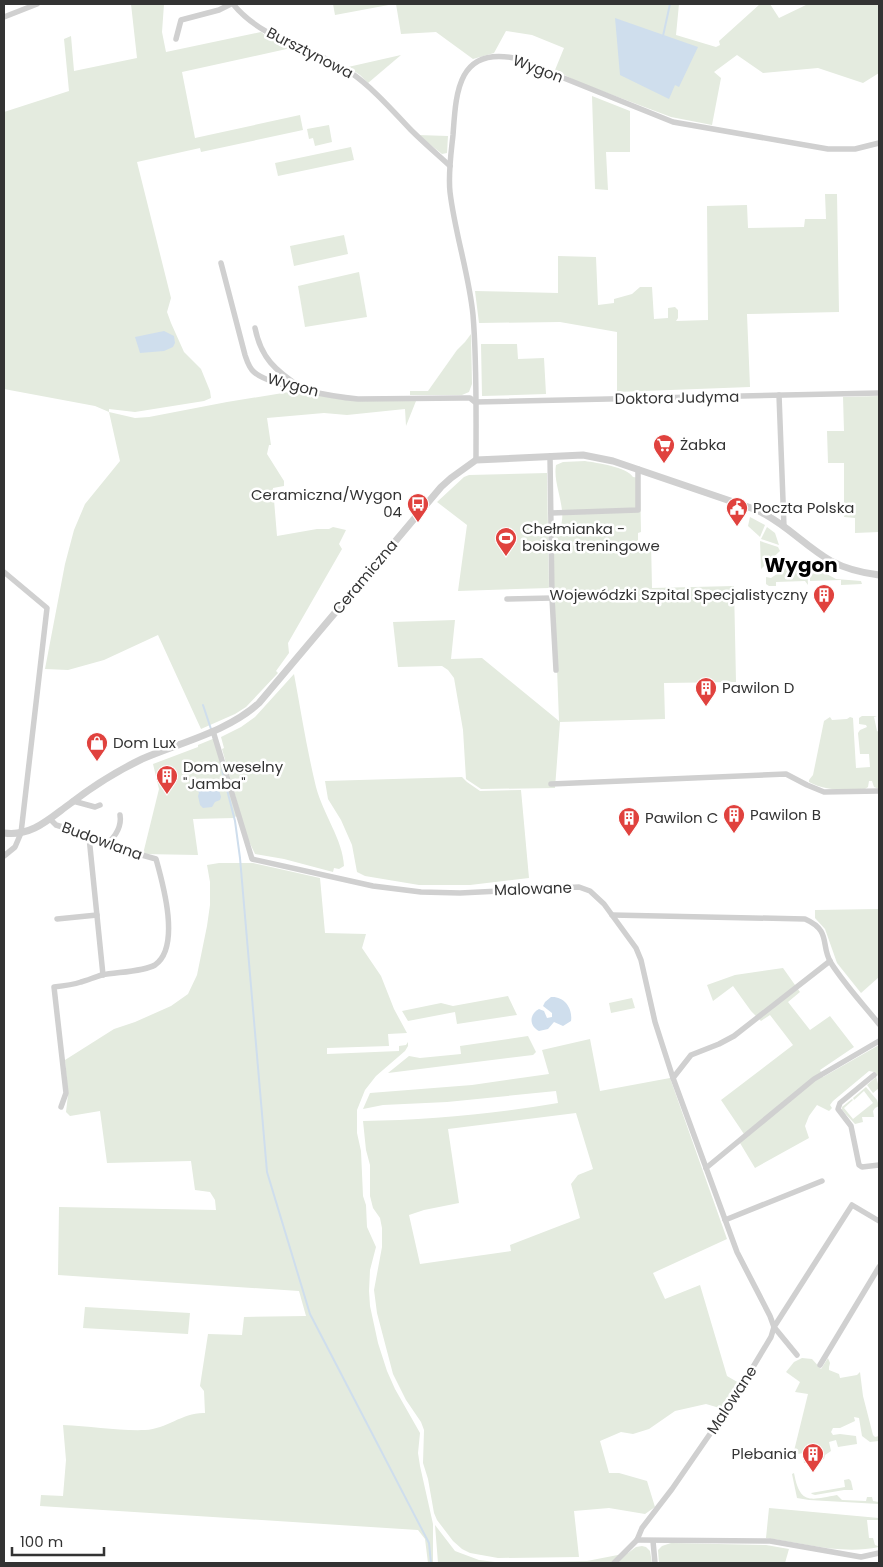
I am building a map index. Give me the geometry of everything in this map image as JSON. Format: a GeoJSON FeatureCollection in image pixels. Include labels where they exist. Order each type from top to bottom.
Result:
{"type":"FeatureCollection","features":[{"type":"Feature","properties":{"kind":"street"},"geometry":{"type":"LineString","coordinates":[[4,17],[37,4]]}},
{"type":"Feature","properties":{"kind":"street","name":"Bursztynowa"},"geometry":{"type":"LineString","coordinates":[[176,39],[181,20],[219,10],[232,4],[268,33],[336,64],[361,80],[450,166]]}},
{"type":"Feature","properties":{"kind":"street","name":"Wygon"},"geometry":{"type":"LineString","coordinates":[[476,460],[472,307],[450,190],[450,166],[456,96],[459,85],[473,65],[495,56],[514,58],[673,122],[828,149],[855,149],[879,142]]}},
{"type":"Feature","properties":{"kind":"street","name":"Wygon"},"geometry":{"type":"LineString","coordinates":[[221,263],[247,364],[253,372],[268,381],[341,398],[470,398],[475,402]]}},
{"type":"Feature","properties":{"kind":"street"},"geometry":{"type":"LineString","coordinates":[[254,328],[257,340],[268,361],[302,389]]}},
{"type":"Feature","properties":{"kind":"street","name":"Doktora Judyma"},"geometry":{"type":"LineString","coordinates":[[475,402],[879,393]]}},
{"type":"Feature","properties":{"kind":"street"},"geometry":{"type":"LineString","coordinates":[[779,395],[784,527]]}},
{"type":"Feature","properties":{"kind":"street"},"geometry":{"type":"LineString","coordinates":[[476,460],[550,456],[591,456],[606,459],[757,510],[831,561],[879,575]]}},
{"type":"Feature","properties":{"kind":"street"},"geometry":{"type":"LineString","coordinates":[[550,456],[552,598],[556,670]]}},
{"type":"Feature","properties":{"kind":"street","name":"Ceramiczna"},"geometry":{"type":"LineString","coordinates":[[4,834],[21,833],[34,829],[73,801],[122,770],[239,719],[258,703],[441,487],[476,460]]}},
{"type":"Feature","properties":{"kind":"street"},"geometry":{"type":"LineString","coordinates":[[551,513],[638,510],[638,470]]}},
{"type":"Feature","properties":{"kind":"street"},"geometry":{"type":"LineString","coordinates":[[4,572],[47,608],[21,833],[15,846],[4,856]]}},
{"type":"Feature","properties":{"kind":"street"},"geometry":{"type":"LineString","coordinates":[[507,599],[552,598]]}},
{"type":"Feature","properties":{"kind":"street","name":"Malowane"},"geometry":{"type":"LineString","coordinates":[[212,731],[252,859],[373,886],[421,892],[460,893],[579,887],[590,891],[598,897],[636,948],[642,960],[656,1022],[673,1078],[737,1252],[774,1327],[771,1337],[732,1402],[672,1489],[642,1528],[637,1540],[614,1563]]}},
{"type":"Feature","properties":{"kind":"street"},"geometry":{"type":"LineString","coordinates":[[550,784],[786,774],[824,792],[879,791]]}},
{"type":"Feature","properties":{"kind":"street"},"geometry":{"type":"LineString","coordinates":[[73,801],[95,807],[100,805]]}},
{"type":"Feature","properties":{"kind":"street"},"geometry":{"type":"LineString","coordinates":[[106,845],[117,833],[121,819],[120,815]]}},
{"type":"Feature","properties":{"kind":"street","name":"Budowlana"},"geometry":{"type":"LineString","coordinates":[[50,819],[56,825],[106,845],[156,859],[164,886],[168,912],[167,944],[162,956],[154,965],[129,972],[103,975]]}},
{"type":"Feature","properties":{"kind":"street"},"geometry":{"type":"LineString","coordinates":[[61,1106],[66,1092],[54,987],[79,983],[103,975],[89,837]]}},
{"type":"Feature","properties":{"kind":"street"},"geometry":{"type":"LineString","coordinates":[[57,919],[96,915]]}},
{"type":"Feature","properties":{"kind":"street"},"geometry":{"type":"LineString","coordinates":[[612,915],[804,919],[815,924],[824,938],[830,961],[879,1024]]}},
{"type":"Feature","properties":{"kind":"street"},"geometry":{"type":"LineString","coordinates":[[673,1078],[691,1055],[734,1036],[830,961]]}},
{"type":"Feature","properties":{"kind":"street"},"geometry":{"type":"LineString","coordinates":[[706,1168],[814,1079],[879,1041]]}},
{"type":"Feature","properties":{"kind":"street"},"geometry":{"type":"LineString","coordinates":[[874,1076],[840,1103],[838,1109],[850,1126],[858,1165],[862,1168],[879,1165]]}},
{"type":"Feature","properties":{"kind":"street"},"geometry":{"type":"LineString","coordinates":[[725,1220],[822,1181]]}},
{"type":"Feature","properties":{"kind":"street"},"geometry":{"type":"LineString","coordinates":[[797,1355],[774,1327],[852,1205],[879,1221]]}},
{"type":"Feature","properties":{"kind":"street"},"geometry":{"type":"LineString","coordinates":[[820,1365],[879,1267]]}},
{"type":"Feature","properties":{"kind":"street"},"geometry":{"type":"LineString","coordinates":[[637,1540],[770,1541],[861,1556],[879,1553]]}},
{"type":"Feature","properties":{"kind":"street"},"geometry":{"type":"LineString","coordinates":[[653,1541],[655,1563]]}},
{"type":"Feature","properties":{"kind":"shaded area"},"geometry":{"type":"Polygon","coordinates":[[[131,4],[164,4],[162,32],[166,52],[261,32],[269,38],[291,48],[182,72],[195,138],[300,115],[303,130],[201,152],[200,148],[137,162],[171,298],[167,312],[184,352],[201,369],[211,398],[204,401],[135,412],[109,409],[109,412],[95,406],[4,389],[4,112],[69,91],[64,39],[71,36],[74,71],[137,58],[131,4]]]}},
{"type":"Feature","properties":{"kind":"shaded area"},"geometry":{"type":"Polygon","coordinates":[[[333,4],[394,4],[335,15],[333,4]]]}},
{"type":"Feature","properties":{"kind":"shaded area"},"geometry":{"type":"Polygon","coordinates":[[[396,4],[679,4],[676,35],[716,47],[720,45],[719,41],[760,4],[770,4],[779,18],[808,4],[879,4],[879,73],[863,83],[818,68],[763,73],[737,55],[714,72],[721,78],[712,125],[671,117],[578,82],[555,70],[564,48],[532,35],[506,31],[494,53],[473,59],[436,32],[401,34],[396,4]]]}},
{"type":"Feature","properties":{"kind":"shaded area"},"geometry":{"type":"Polygon","coordinates":[[[401,55],[368,83],[348,67],[401,55]]]}},
{"type":"Feature","properties":{"kind":"shaded area"},"geometry":{"type":"Polygon","coordinates":[[[592,96],[630,111],[630,152],[606,152],[608,190],[595,189],[592,96]]]}},
{"type":"Feature","properties":{"kind":"shaded area"},"geometry":{"type":"Polygon","coordinates":[[[329,125],[332,142],[315,146],[313,138],[309,139],[307,129],[329,125]]]}},
{"type":"Feature","properties":{"kind":"shaded area"},"geometry":{"type":"Polygon","coordinates":[[[418,135],[448,136],[447,153],[442,154],[418,135]]]}},
{"type":"Feature","properties":{"kind":"shaded area"},"geometry":{"type":"Polygon","coordinates":[[[351,147],[354,160],[278,176],[275,163],[351,147]]]}},
{"type":"Feature","properties":{"kind":"shaded area"},"geometry":{"type":"Polygon","coordinates":[[[825,194],[837,194],[839,312],[747,314],[750,387],[617,392],[617,332],[560,322],[479,323],[475,291],[558,293],[558,256],[596,257],[598,305],[614,303],[614,299],[632,294],[640,287],[652,287],[654,319],[668,318],[668,308],[675,307],[678,310],[676,321],[708,320],[707,206],[747,205],[748,228],[804,227],[805,219],[826,219],[825,194]]]}},
{"type":"Feature","properties":{"kind":"shaded area"},"geometry":{"type":"Polygon","coordinates":[[[344,235],[348,254],[294,266],[290,246],[344,235]]]}},
{"type":"Feature","properties":{"kind":"shaded area"},"geometry":{"type":"Polygon","coordinates":[[[359,272],[367,317],[305,327],[298,286],[359,272]]]}},
{"type":"Feature","properties":{"kind":"shaded area"},"geometry":{"type":"Polygon","coordinates":[[[471,334],[472,384],[469,392],[462,395],[410,395],[410,391],[428,391],[457,350],[471,334]]]}},
{"type":"Feature","properties":{"kind":"shaded area"},"geometry":{"type":"Polygon","coordinates":[[[481,344],[517,344],[518,359],[544,358],[546,394],[482,396],[481,344]]]}},
{"type":"Feature","properties":{"kind":"shaded area"},"geometry":{"type":"Polygon","coordinates":[[[295,391],[355,401],[416,401],[406,426],[405,409],[347,415],[324,413],[267,418],[271,445],[269,445],[267,454],[284,481],[284,486],[273,488],[277,536],[333,527],[346,530],[339,544],[342,549],[288,643],[289,653],[276,671],[278,673],[246,707],[201,729],[158,635],[104,660],[68,670],[45,669],[65,564],[74,530],[85,504],[120,461],[109,412],[135,418],[149,417],[295,391]]]}},
{"type":"Feature","properties":{"kind":"shaded area"},"geometry":{"type":"Polygon","coordinates":[[[879,396],[879,532],[855,533],[855,518],[844,517],[844,463],[828,463],[827,431],[844,431],[843,397],[879,396]]]}},
{"type":"Feature","properties":{"kind":"shaded area"},"geometry":{"type":"Polygon","coordinates":[[[585,461],[618,468],[633,477],[640,478],[641,532],[638,533],[638,541],[651,541],[652,588],[734,586],[736,682],[664,683],[665,719],[560,722],[555,788],[481,789],[466,779],[463,730],[454,678],[442,666],[398,667],[393,622],[455,620],[451,659],[482,658],[559,721],[552,536],[556,535],[560,527],[562,510],[556,465],[563,462],[585,461]]]}},
{"type":"Feature","properties":{"kind":"shaded area","name":"Chełmianka - boiska treningowe"},"geometry":{"type":"Polygon","coordinates":[[[547,473],[549,588],[458,591],[467,525],[437,502],[464,477],[469,475],[547,473]]]}},
{"type":"Feature","properties":{"kind":"shaded area"},"geometry":{"type":"Polygon","coordinates":[[[750,517],[765,525],[760,537],[748,526],[750,517]]]}},
{"type":"Feature","properties":{"kind":"shaded area"},"geometry":{"type":"Polygon","coordinates":[[[767,527],[775,533],[779,545],[761,539],[767,527]]]}},
{"type":"Feature","properties":{"kind":"shaded area"},"geometry":{"type":"Polygon","coordinates":[[[760,541],[778,547],[780,551],[761,569],[760,541]]]}},
{"type":"Feature","properties":{"kind":"shaded area"},"geometry":{"type":"Polygon","coordinates":[[[795,562],[807,564],[808,585],[805,581],[776,582],[776,586],[766,584],[766,577],[771,578],[795,562]]]}},
{"type":"Feature","properties":{"kind":"shaded area"},"geometry":{"type":"Polygon","coordinates":[[[810,565],[836,579],[861,581],[862,584],[841,585],[841,580],[810,581],[810,565]]]}},
{"type":"Feature","properties":{"kind":"shaded area"},"geometry":{"type":"Polygon","coordinates":[[[294,674],[316,787],[343,856],[344,866],[339,869],[334,868],[333,872],[284,859],[255,854],[247,837],[222,749],[224,748],[221,737],[241,727],[255,717],[294,674]]]}},
{"type":"Feature","properties":{"kind":"shaded area"},"geometry":{"type":"Polygon","coordinates":[[[862,716],[877,716],[874,717],[877,731],[879,732],[879,789],[874,787],[872,781],[869,781],[868,787],[865,789],[829,789],[809,782],[813,775],[824,721],[830,717],[832,720],[853,718],[856,768],[870,767],[869,754],[860,754],[858,733],[867,727],[866,725],[859,724],[859,718],[862,716]]]}},
{"type":"Feature","properties":{"kind":"shaded area"},"geometry":{"type":"Polygon","coordinates":[[[215,738],[238,816],[234,818],[193,819],[198,855],[143,854],[159,789],[153,764],[198,747],[198,745],[215,738]]]}},
{"type":"Feature","properties":{"kind":"shaded area"},"geometry":{"type":"Polygon","coordinates":[[[462,777],[480,791],[521,790],[529,878],[470,885],[419,885],[365,876],[357,872],[352,845],[341,820],[328,799],[325,781],[462,777]]]}},
{"type":"Feature","properties":{"kind":"shaded area"},"geometry":{"type":"Polygon","coordinates":[[[253,863],[320,878],[325,933],[366,934],[362,948],[381,976],[394,1009],[407,1033],[388,1034],[389,1046],[327,1048],[327,1054],[399,1051],[399,1046],[406,1045],[408,1042],[405,1051],[376,1076],[365,1090],[357,1110],[357,1133],[361,1151],[363,1196],[366,1205],[367,1227],[376,1247],[370,1270],[370,1306],[378,1343],[387,1371],[420,1433],[418,1453],[433,1524],[433,1563],[428,1563],[425,1539],[418,1530],[40,1506],[41,1495],[63,1496],[66,1460],[63,1425],[145,1430],[161,1427],[189,1415],[205,1413],[204,1391],[200,1386],[208,1334],[242,1335],[244,1317],[306,1316],[299,1291],[58,1275],[59,1207],[216,1210],[215,1200],[210,1192],[195,1190],[191,1161],[107,1163],[100,1111],[70,1116],[66,1112],[68,1095],[65,1060],[114,1029],[171,1006],[188,994],[197,975],[207,926],[210,905],[210,882],[207,865],[253,863]]]}},
{"type":"Feature","properties":{"kind":"shaded area"},"geometry":{"type":"Polygon","coordinates":[[[879,909],[879,977],[861,993],[837,963],[825,929],[815,918],[815,910],[879,909]]]}},
{"type":"Feature","properties":{"kind":"shaded area"},"geometry":{"type":"Polygon","coordinates":[[[783,968],[800,992],[788,1002],[810,1030],[830,1016],[854,1047],[820,1070],[823,1077],[879,1045],[879,1075],[876,1076],[879,1088],[873,1093],[867,1085],[875,1078],[874,1072],[869,1071],[833,1101],[830,1105],[832,1108],[829,1111],[817,1105],[805,1126],[809,1138],[755,1168],[740,1143],[746,1137],[721,1100],[793,1045],[770,1015],[761,1021],[751,1011],[733,986],[713,1001],[707,985],[735,975],[783,968]]]}},
{"type":"Feature","properties":{"kind":"shaded area"},"geometry":{"type":"Polygon","coordinates":[[[508,996],[517,1015],[457,1024],[455,1012],[408,1021],[402,1011],[441,1003],[453,1006],[508,996]]]}},
{"type":"Feature","properties":{"kind":"shaded area"},"geometry":{"type":"Polygon","coordinates":[[[632,998],[635,1008],[611,1013],[609,1003],[632,998]]]}},
{"type":"Feature","properties":{"kind":"shaded area"},"geometry":{"type":"Polygon","coordinates":[[[528,1036],[536,1052],[533,1055],[388,1073],[409,1056],[420,1058],[461,1054],[460,1046],[528,1036]]]}},
{"type":"Feature","properties":{"kind":"shaded area"},"geometry":{"type":"Polygon","coordinates":[[[590,1039],[600,1091],[670,1078],[727,1239],[653,1273],[665,1299],[700,1285],[727,1376],[739,1383],[723,1409],[706,1404],[675,1411],[649,1429],[633,1434],[621,1432],[600,1441],[609,1473],[619,1473],[647,1481],[655,1507],[645,1514],[609,1508],[574,1511],[579,1557],[498,1558],[470,1553],[462,1549],[453,1541],[434,1513],[423,1463],[424,1430],[393,1374],[377,1313],[374,1290],[382,1247],[382,1228],[380,1218],[373,1208],[370,1196],[370,1165],[366,1150],[363,1121],[460,1116],[534,1107],[558,1103],[556,1091],[447,1102],[383,1105],[363,1109],[370,1093],[472,1085],[549,1074],[542,1050],[590,1039]],[[576,1113],[448,1129],[459,1203],[409,1215],[420,1264],[511,1251],[510,1245],[580,1218],[571,1184],[578,1175],[593,1169],[576,1113]]]}},
{"type":"Feature","properties":{"kind":"shaded area"},"geometry":{"type":"Polygon","coordinates":[[[866,1087],[877,1100],[879,1106],[873,1111],[874,1117],[862,1117],[863,1122],[855,1124],[842,1110],[842,1107],[853,1100],[844,1108],[853,1119],[873,1103],[864,1091],[854,1100],[853,1098],[866,1087]]]}},
{"type":"Feature","properties":{"kind":"shaded area"},"geometry":{"type":"Polygon","coordinates":[[[85,1307],[190,1313],[188,1334],[83,1328],[85,1307]]]}},
{"type":"Feature","properties":{"kind":"shaded area"},"geometry":{"type":"Polygon","coordinates":[[[802,1358],[812,1359],[821,1369],[828,1358],[830,1363],[829,1370],[839,1374],[840,1378],[857,1375],[860,1372],[863,1396],[873,1435],[875,1437],[879,1436],[879,1441],[870,1442],[862,1436],[859,1418],[854,1417],[855,1421],[840,1428],[833,1428],[831,1432],[833,1435],[856,1436],[857,1444],[838,1447],[836,1440],[829,1442],[831,1451],[825,1455],[824,1459],[804,1463],[803,1453],[793,1455],[808,1394],[795,1392],[800,1382],[786,1372],[794,1362],[802,1358]]]}},
{"type":"Feature","properties":{"kind":"shaded area"},"geometry":{"type":"Polygon","coordinates":[[[794,1473],[799,1491],[808,1498],[813,1499],[837,1495],[842,1500],[866,1501],[867,1497],[872,1497],[873,1501],[879,1502],[879,1504],[797,1498],[792,1474],[794,1473]]]}},
{"type":"Feature","properties":{"kind":"shaded area"},"geometry":{"type":"Polygon","coordinates":[[[849,1479],[853,1490],[815,1495],[811,1493],[845,1487],[844,1480],[849,1479]]]}},
{"type":"Feature","properties":{"kind":"shaded area"},"geometry":{"type":"Polygon","coordinates":[[[769,1508],[879,1518],[879,1520],[867,1520],[869,1538],[873,1538],[875,1545],[879,1547],[851,1550],[837,1549],[766,1538],[769,1508]]]}},
{"type":"Feature","properties":{"kind":"shaded area"},"geometry":{"type":"Polygon","coordinates":[[[435,1525],[455,1551],[479,1560],[503,1563],[438,1563],[435,1525]]]}},
{"type":"Feature","properties":{"kind":"shaded area"},"geometry":{"type":"Polygon","coordinates":[[[671,1543],[766,1545],[789,1549],[785,1563],[659,1563],[658,1550],[662,1546],[671,1543]]]}},
{"type":"Feature","properties":{"kind":"shaded area"},"geometry":{"type":"Polygon","coordinates":[[[642,1546],[650,1551],[652,1563],[503,1563],[587,1561],[628,1553],[636,1547],[642,1546]]]}},
{"type":"Feature","properties":{"kind":"water"},"geometry":{"type":"Polygon","coordinates":[[[615,18],[698,47],[679,87],[675,85],[669,99],[620,75],[615,18]]]}},
{"type":"Feature","properties":{"kind":"water"},"geometry":{"type":"Polygon","coordinates":[[[164,331],[174,336],[175,343],[173,347],[164,351],[140,353],[135,337],[164,331]]]}},
{"type":"Feature","properties":{"kind":"water"},"geometry":{"type":"Polygon","coordinates":[[[199,786],[208,790],[212,787],[219,790],[220,800],[215,802],[212,807],[203,808],[200,805],[198,796],[197,789],[199,786]]]}},
{"type":"Feature","properties":{"kind":"water"},"geometry":{"type":"Polygon","coordinates":[[[551,997],[556,997],[567,1004],[571,1012],[571,1021],[563,1026],[554,1022],[548,1029],[539,1031],[533,1026],[531,1020],[533,1014],[539,1009],[544,1011],[547,1018],[552,1017],[552,1013],[543,1006],[551,997]]]}},
{"type":"Feature","properties":{"kind":"waterway"},"geometry":{"type":"LineString","coordinates":[[663,36],[670,4]]}},
{"type":"Feature","properties":{"kind":"waterway"},"geometry":{"type":"LineString","coordinates":[[203,705],[211,729]]}},
{"type":"Feature","properties":{"kind":"waterway"},"geometry":{"type":"LineString","coordinates":[[222,770],[235,821],[240,858],[267,1172],[310,1314],[429,1543],[431,1563]]}},
{"type":"Feature","properties":{"kind":"place","name":"Żabka"},"geometry":{"type":"Point","coordinates":[664,464]}},
{"type":"Feature","properties":{"kind":"place","name":"Ceramiczna/Wygon 04"},"geometry":{"type":"Point","coordinates":[418,523]}},
{"type":"Feature","properties":{"kind":"place","name":"Poczta Polska"},"geometry":{"type":"Point","coordinates":[737,527]}},
{"type":"Feature","properties":{"kind":"place","name":"Chełmianka - boiska treningowe"},"geometry":{"type":"Point","coordinates":[506,557]}},
{"type":"Feature","properties":{"kind":"place","name":"Wojewódzki Szpital Specjalistyczny"},"geometry":{"type":"Point","coordinates":[824,614]}},
{"type":"Feature","properties":{"kind":"place","name":"Pawilon D"},"geometry":{"type":"Point","coordinates":[706,707]}},
{"type":"Feature","properties":{"kind":"place","name":"Dom Lux"},"geometry":{"type":"Point","coordinates":[97,762]}},
{"type":"Feature","properties":{"kind":"place","name":"Dom weselny \"Jamba\""},"geometry":{"type":"Point","coordinates":[167,795]}},
{"type":"Feature","properties":{"kind":"place","name":"Pawilon B"},"geometry":{"type":"Point","coordinates":[734,834]}},
{"type":"Feature","properties":{"kind":"place","name":"Pawilon C"},"geometry":{"type":"Point","coordinates":[629,837]}},
{"type":"Feature","properties":{"kind":"place","name":"Plebania"},"geometry":{"type":"Point","coordinates":[813,1473]}},
{"type":"Feature","properties":{"kind":"district","name":"Wygon"},"geometry":{"type":"Point","coordinates":[801,565]}}]}
